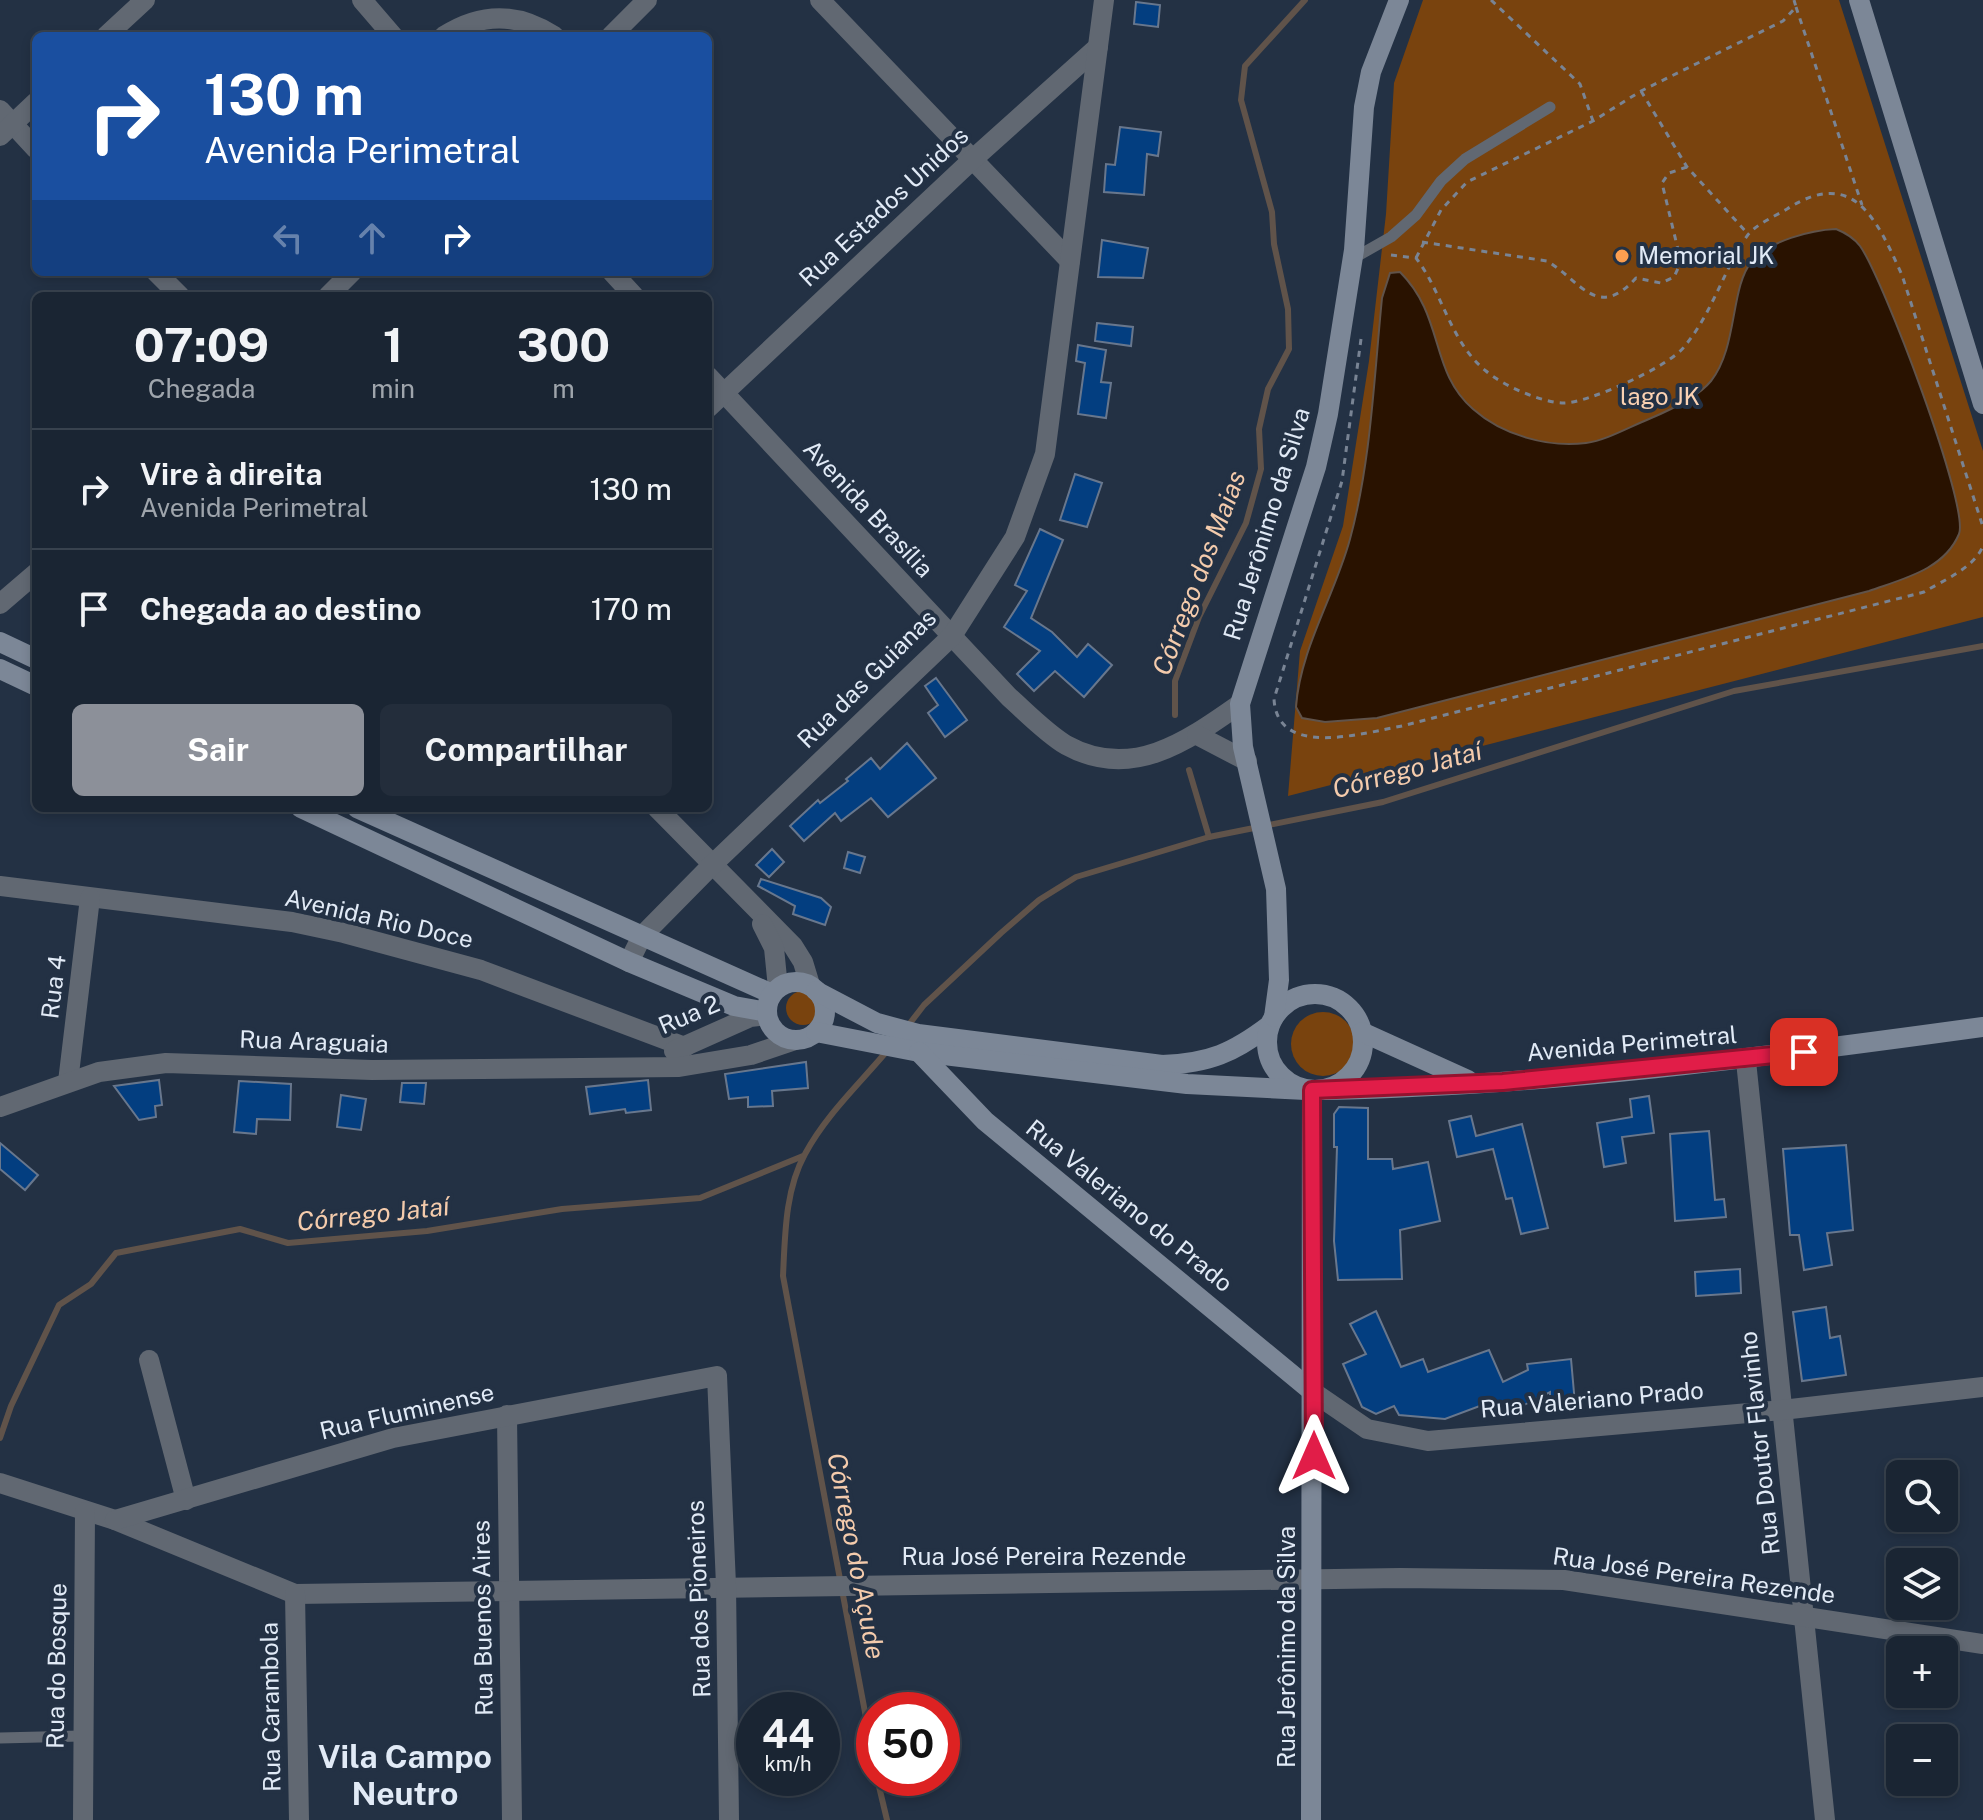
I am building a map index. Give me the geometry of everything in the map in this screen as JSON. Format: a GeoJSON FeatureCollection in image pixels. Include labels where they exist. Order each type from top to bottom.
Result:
{"type":"FeatureCollection","features":[{"type":"Feature","properties":{"kind":"main road","name":"Rua Jerônimo da Silva"},"geometry":{"type":"LineString","coordinates":[[1272,1021],[1279,934],[1272,860],[1247,761],[1240,704],[1316,467],[1328,414],[1353,258],[1364,107],[1371,72],[1399,0]]}},
{"type":"Feature","properties":{"kind":"main road"},"geometry":{"type":"LineString","coordinates":[[1859,0],[1983,404]]}},
{"type":"Feature","properties":{"kind":"main road"},"geometry":{"type":"LineString","coordinates":[[0,642],[32,657]]}},
{"type":"Feature","properties":{"kind":"main road"},"geometry":{"type":"LineString","coordinates":[[0,669],[32,684]]}},
{"type":"Feature","properties":{"kind":"main road"},"geometry":{"type":"LineString","coordinates":[[310,812],[629,962],[734,1006],[771,1002],[793,982],[813,988],[824,1007],[816,1032],[795,1040],[779,1034],[771,1002],[642,936],[366,812]]}},
{"type":"Feature","properties":{"kind":"main road","name":"Avenida Perimetral"},"geometry":{"type":"LineString","coordinates":[[813,988],[857,1013],[899,1030],[1187,1084],[1314,1090],[1476,1083],[1746,1061],[1983,1027]]}},
{"type":"Feature","properties":{"kind":"main road"},"geometry":{"type":"LineString","coordinates":[[1323,995],[1348,1008],[1362,1032],[1359,1062],[1339,1084],[1314,1090],[1280,1076],[1267,1049],[1272,1021],[1296,998],[1323,995]]}},
{"type":"Feature","properties":{"kind":"main road","name":"Avenida Perimetral"},"geometry":{"type":"LineString","coordinates":[[816,1032],[916,1051],[1162,1065],[1196,1064],[1220,1057],[1272,1021]]}},
{"type":"Feature","properties":{"kind":"main road","name":"Avenida Perimetral"},"geometry":{"type":"LineString","coordinates":[[1362,1032],[1476,1083]]}},
{"type":"Feature","properties":{"kind":"main road","name":"Rua Valeriano do Prado"},"geometry":{"type":"LineString","coordinates":[[916,1051],[985,1121],[1313,1392]]}},
{"type":"Feature","properties":{"kind":"main road","name":"Rua Jerônimo da Silva"},"geometry":{"type":"LineString","coordinates":[[1311,1820],[1314,1090]]}},
{"type":"Feature","properties":{"kind":"street"},"geometry":{"type":"LineString","coordinates":[[110,32],[145,0]]}},
{"type":"Feature","properties":{"kind":"street"},"geometry":{"type":"LineString","coordinates":[[362,0],[390,32]]}},
{"type":"Feature","properties":{"kind":"street"},"geometry":{"type":"LineString","coordinates":[[615,32],[647,0]]}},
{"type":"Feature","properties":{"kind":"street"},"geometry":{"type":"LineString","coordinates":[[820,0],[1070,261]]}},
{"type":"Feature","properties":{"kind":"street","name":"Rua das Guianas"},"geometry":{"type":"LineString","coordinates":[[629,962],[642,936],[711,866],[952,636],[1015,537],[1045,454],[1104,0]]}},
{"type":"Feature","properties":{"kind":"street"},"geometry":{"type":"LineString","coordinates":[[450,32],[463,24],[494,17],[519,20],[545,32]]}},
{"type":"Feature","properties":{"kind":"street","name":"Rua Estados Unidos"},"geometry":{"type":"LineString","coordinates":[[712,404],[972,160],[1098,47]]}},
{"type":"Feature","properties":{"kind":"street"},"geometry":{"type":"LineString","coordinates":[[32,105],[4,124],[32,146]]}},
{"type":"Feature","properties":{"kind":"street"},"geometry":{"type":"LineString","coordinates":[[160,276],[176,292]]}},
{"type":"Feature","properties":{"kind":"street"},"geometry":{"type":"LineString","coordinates":[[332,292],[348,276]]}},
{"type":"Feature","properties":{"kind":"street"},"geometry":{"type":"LineString","coordinates":[[616,276],[630,292]]}},
{"type":"Feature","properties":{"kind":"street","name":"Avenida Brasília"},"geometry":{"type":"LineString","coordinates":[[712,380],[1009,697],[1063,743],[1093,758],[1134,761],[1197,735],[1240,704]]}},
{"type":"Feature","properties":{"kind":"street"},"geometry":{"type":"LineString","coordinates":[[0,604],[32,576]]}},
{"type":"Feature","properties":{"kind":"street"},"geometry":{"type":"LineString","coordinates":[[1197,735],[1247,761]]}},
{"type":"Feature","properties":{"kind":"street"},"geometry":{"type":"LineString","coordinates":[[661,812],[754,910],[793,946],[813,988]]}},
{"type":"Feature","properties":{"kind":"street","name":"Avenida Rio Doce"},"geometry":{"type":"LineString","coordinates":[[0,886],[292,922],[344,933],[481,970],[685,1047]]}},
{"type":"Feature","properties":{"kind":"street","name":"Rua 4"},"geometry":{"type":"LineString","coordinates":[[68,1082],[90,898]]}},
{"type":"Feature","properties":{"kind":"street"},"geometry":{"type":"LineString","coordinates":[[754,910],[774,948],[771,1002]]}},
{"type":"Feature","properties":{"kind":"street","name":"Rua 2"},"geometry":{"type":"LineString","coordinates":[[633,1067],[750,1017],[771,1002]]}},
{"type":"Feature","properties":{"kind":"street","name":"Rua Araguaia"},"geometry":{"type":"LineString","coordinates":[[0,1107],[99,1072],[166,1063],[372,1070],[679,1067],[751,1055],[795,1040]]}},
{"type":"Feature","properties":{"kind":"street","name":"Rua Doutor Flavinho"},"geometry":{"type":"LineString","coordinates":[[1746,1061],[1825,1820]]}},
{"type":"Feature","properties":{"kind":"street"},"geometry":{"type":"LineString","coordinates":[[149,1360],[186,1500]]}},
{"type":"Feature","properties":{"kind":"street","name":"Rua Fluminense"},"geometry":{"type":"LineString","coordinates":[[115,1520],[393,1438],[717,1376]]}},
{"type":"Feature","properties":{"kind":"street","name":"Rua dos Pioneiros"},"geometry":{"type":"LineString","coordinates":[[717,1376],[726,1585],[729,1820]]}},
{"type":"Feature","properties":{"kind":"street","name":"Rua Valeriano Prado"},"geometry":{"type":"LineString","coordinates":[[1313,1392],[1367,1429],[1428,1441],[1782,1410],[1983,1387]]}},
{"type":"Feature","properties":{"kind":"street","name":"Rua Buenos Aires"},"geometry":{"type":"LineString","coordinates":[[507,1415],[512,1820]]}},
{"type":"Feature","properties":{"kind":"street"},"geometry":{"type":"LineString","coordinates":[[0,1483],[115,1520],[295,1594],[726,1585]]}},
{"type":"Feature","properties":{"kind":"street","name":"Rua do Bosque"},"geometry":{"type":"LineString","coordinates":[[83,1820],[81,1736],[85,1512]]}},
{"type":"Feature","properties":{"kind":"street","name":"Rua José Pereira Rezende"},"geometry":{"type":"LineString","coordinates":[[726,1585],[1564,1580],[1983,1644]]}},
{"type":"Feature","properties":{"kind":"street","name":"Rua Carambola"},"geometry":{"type":"LineString","coordinates":[[295,1594],[299,1820]]}},
{"type":"Feature","properties":{"kind":"lane"},"geometry":{"type":"LineString","coordinates":[[1353,258],[1391,237],[1416,215],[1441,181],[1465,159],[1550,107]]}},
{"type":"Feature","properties":{"kind":"lane"},"geometry":{"type":"LineString","coordinates":[[0,1738],[81,1736]]}},
{"type":"Feature","properties":{"kind":"path"},"geometry":{"type":"LineString","coordinates":[[1491,0],[1580,84],[1593,121]]}},
{"type":"Feature","properties":{"kind":"path"},"geometry":{"type":"LineString","coordinates":[[1794,0],[1863,207]]}},
{"type":"Feature","properties":{"kind":"path"},"geometry":{"type":"LineString","coordinates":[[1416,258],[1441,210],[1467,182],[1593,121],[1641,91],[1783,21],[1796,7]]}},
{"type":"Feature","properties":{"kind":"path"},"geometry":{"type":"LineString","coordinates":[[1641,91],[1687,167],[1748,234]]}},
{"type":"Feature","properties":{"kind":"path"},"geometry":{"type":"LineString","coordinates":[[1422,242],[1547,261],[1560,269],[1576,287],[1602,298],[1623,293],[1636,278],[1661,283],[1674,277],[1681,262],[1662,183],[1669,173],[1687,167]]}},
{"type":"Feature","properties":{"kind":"path"},"geometry":{"type":"LineString","coordinates":[[1386,257],[1416,258],[1429,274],[1463,345],[1489,374],[1543,398],[1564,403],[1595,396],[1676,356],[1714,304],[1748,234],[1799,201],[1823,191],[1846,193],[1863,207],[1886,239],[1902,275],[1983,527]]}},
{"type":"Feature","properties":{"kind":"path"},"geometry":{"type":"LineString","coordinates":[[1362,333],[1342,481],[1274,699],[1275,715],[1288,731],[1302,736],[1333,737],[1402,726],[1924,592],[1964,568],[1979,556],[1983,546]]}},
{"type":"Feature","properties":{"kind":"green space","name":"lago JK"},"geometry":{"type":"Polygon","coordinates":[[[1423,0],[1839,0],[1983,451],[1983,617],[1288,796],[1300,651],[1343,526],[1369,361],[1386,214],[1394,83],[1423,0]]]}},
{"type":"Feature","properties":{"kind":"green space"},"geometry":{"type":"Polygon","coordinates":[[[803,991],[815,996],[820,1008],[815,1020],[803,1025],[791,1020],[786,1008],[791,996],[803,991]]]}},
{"type":"Feature","properties":{"kind":"green space"},"geometry":{"type":"Polygon","coordinates":[[[1317,1012],[1329,1012],[1346,1021],[1353,1032],[1353,1056],[1346,1067],[1329,1076],[1317,1076],[1305,1071],[1296,1062],[1291,1050],[1291,1038],[1296,1026],[1305,1017],[1317,1012]]]}},
{"type":"Feature","properties":{"kind":"shaded area"},"geometry":{"type":"Polygon","coordinates":[[[1836,229],[1858,243],[1871,266],[1904,343],[1938,439],[1959,515],[1959,534],[1943,556],[1921,572],[1869,591],[1377,718],[1325,722],[1302,718],[1296,707],[1304,664],[1344,560],[1363,480],[1382,298],[1390,273],[1400,272],[1414,289],[1424,307],[1449,378],[1473,409],[1498,426],[1526,438],[1556,443],[1586,443],[1665,412],[1705,387],[1720,367],[1726,352],[1740,286],[1752,261],[1769,248],[1791,238],[1836,229]]]}},
{"type":"Feature","properties":{"kind":"building"},"geometry":{"type":"Polygon","coordinates":[[[1136,2],[1160,5],[1158,27],[1134,24],[1136,2]]]}},
{"type":"Feature","properties":{"kind":"building"},"geometry":{"type":"Polygon","coordinates":[[[1120,127],[1161,132],[1158,156],[1147,154],[1144,195],[1104,192],[1106,164],[1115,165],[1120,127]]]}},
{"type":"Feature","properties":{"kind":"building"},"geometry":{"type":"Polygon","coordinates":[[[1102,240],[1148,248],[1143,278],[1098,277],[1102,240]]]}},
{"type":"Feature","properties":{"kind":"building"},"geometry":{"type":"Polygon","coordinates":[[[1097,323],[1133,327],[1131,346],[1095,341],[1097,323]]]}},
{"type":"Feature","properties":{"kind":"building"},"geometry":{"type":"Polygon","coordinates":[[[1078,345],[1106,350],[1101,382],[1111,383],[1106,418],[1078,414],[1085,363],[1076,361],[1078,345]]]}},
{"type":"Feature","properties":{"kind":"building"},"geometry":{"type":"Polygon","coordinates":[[[1075,474],[1102,483],[1087,527],[1060,520],[1075,474]]]}},
{"type":"Feature","properties":{"kind":"building"},"geometry":{"type":"Polygon","coordinates":[[[1040,529],[1063,540],[1031,618],[1052,632],[1077,657],[1088,644],[1112,665],[1084,697],[1055,671],[1034,691],[1017,674],[1040,651],[1004,627],[1027,591],[1015,585],[1040,529]]]}},
{"type":"Feature","properties":{"kind":"building"},"geometry":{"type":"Polygon","coordinates":[[[936,678],[967,720],[945,737],[928,713],[938,705],[925,686],[936,678]]]}},
{"type":"Feature","properties":{"kind":"building"},"geometry":{"type":"Polygon","coordinates":[[[907,743],[936,778],[888,817],[871,798],[841,821],[835,813],[804,841],[790,826],[818,800],[820,803],[848,781],[846,779],[871,758],[880,769],[907,743]]]}},
{"type":"Feature","properties":{"kind":"building"},"geometry":{"type":"Polygon","coordinates":[[[772,849],[784,862],[769,877],[756,865],[772,849]]]}},
{"type":"Feature","properties":{"kind":"building"},"geometry":{"type":"Polygon","coordinates":[[[848,852],[865,857],[860,873],[844,868],[848,852]]]}},
{"type":"Feature","properties":{"kind":"building"},"geometry":{"type":"Polygon","coordinates":[[[761,879],[821,898],[831,907],[825,925],[793,914],[795,906],[758,886],[761,879]]]}},
{"type":"Feature","properties":{"kind":"building"},"geometry":{"type":"Polygon","coordinates":[[[806,1062],[808,1088],[772,1091],[773,1106],[748,1107],[748,1097],[729,1099],[725,1074],[806,1062]]]}},
{"type":"Feature","properties":{"kind":"building"},"geometry":{"type":"Polygon","coordinates":[[[159,1080],[162,1105],[155,1106],[156,1117],[139,1120],[114,1086],[159,1080]]]}},
{"type":"Feature","properties":{"kind":"building"},"geometry":{"type":"Polygon","coordinates":[[[648,1080],[651,1110],[626,1113],[625,1109],[590,1114],[586,1087],[648,1080]]]}},
{"type":"Feature","properties":{"kind":"building"},"geometry":{"type":"Polygon","coordinates":[[[239,1081],[291,1084],[290,1120],[257,1119],[256,1134],[234,1132],[239,1081]]]}},
{"type":"Feature","properties":{"kind":"building"},"geometry":{"type":"Polygon","coordinates":[[[402,1083],[426,1083],[424,1104],[400,1102],[402,1083]]]}},
{"type":"Feature","properties":{"kind":"building"},"geometry":{"type":"Polygon","coordinates":[[[341,1095],[366,1099],[361,1130],[337,1127],[341,1095]]]}},
{"type":"Feature","properties":{"kind":"building"},"geometry":{"type":"Polygon","coordinates":[[[1649,1096],[1654,1133],[1622,1137],[1626,1163],[1604,1167],[1597,1123],[1632,1117],[1630,1099],[1649,1096]]]}},
{"type":"Feature","properties":{"kind":"building"},"geometry":{"type":"Polygon","coordinates":[[[1339,1107],[1368,1108],[1368,1159],[1392,1159],[1393,1169],[1428,1162],[1440,1221],[1400,1230],[1402,1279],[1338,1280],[1334,1241],[1337,1147],[1334,1147],[1334,1114],[1339,1107]]]}},
{"type":"Feature","properties":{"kind":"building"},"geometry":{"type":"Polygon","coordinates":[[[1471,1116],[1476,1136],[1522,1124],[1548,1228],[1521,1234],[1512,1198],[1506,1199],[1493,1149],[1457,1157],[1449,1121],[1471,1116]]]}},
{"type":"Feature","properties":{"kind":"building"},"geometry":{"type":"Polygon","coordinates":[[[1709,1131],[1715,1200],[1724,1199],[1726,1217],[1675,1221],[1670,1134],[1709,1131]]]}},
{"type":"Feature","properties":{"kind":"building"},"geometry":{"type":"Polygon","coordinates":[[[0,1143],[38,1175],[25,1190],[0,1169],[0,1143]]]}},
{"type":"Feature","properties":{"kind":"building"},"geometry":{"type":"Polygon","coordinates":[[[1846,1145],[1853,1230],[1827,1233],[1832,1265],[1804,1270],[1799,1235],[1790,1235],[1783,1149],[1846,1145]]]}},
{"type":"Feature","properties":{"kind":"building"},"geometry":{"type":"Polygon","coordinates":[[[1740,1269],[1741,1293],[1696,1296],[1695,1272],[1740,1269]]]}},
{"type":"Feature","properties":{"kind":"building"},"geometry":{"type":"Polygon","coordinates":[[[1826,1307],[1830,1338],[1840,1336],[1846,1375],[1802,1381],[1793,1312],[1826,1307]]]}},
{"type":"Feature","properties":{"kind":"building"},"geometry":{"type":"Polygon","coordinates":[[[1376,1311],[1401,1367],[1423,1359],[1428,1372],[1489,1350],[1503,1382],[1528,1370],[1527,1364],[1571,1359],[1575,1404],[1550,1406],[1550,1392],[1518,1408],[1516,1403],[1498,1411],[1493,1401],[1445,1419],[1399,1415],[1394,1406],[1376,1414],[1362,1407],[1343,1364],[1366,1354],[1350,1324],[1376,1311]]]}},
{"type":"Feature","properties":{"kind":"waterway","name":"Córrego dos Maias"},"geometry":{"type":"LineString","coordinates":[[1175,715],[1175,681],[1199,617],[1246,523],[1261,469],[1259,429],[1268,389],[1289,349],[1288,309],[1274,244],[1272,212],[1241,100],[1245,66],[1305,0]]}},
{"type":"Feature","properties":{"kind":"waterway","name":"Córrego Jataí"},"geometry":{"type":"LineString","coordinates":[[907,1027],[924,1005],[1001,933],[1039,900],[1076,877],[1209,837],[1383,802],[1734,691],[1983,646]]}},
{"type":"Feature","properties":{"kind":"waterway","name":"Córrego dos Maias"},"geometry":{"type":"LineString","coordinates":[[1189,770],[1209,837]]}},
{"type":"Feature","properties":{"kind":"waterway","name":"Córrego do Açude"},"geometry":{"type":"LineString","coordinates":[[861,1692],[783,1276],[784,1245],[793,1183],[805,1154],[822,1126],[887,1051]]}},
{"type":"Feature","properties":{"kind":"waterway","name":"Córrego Jataí"},"geometry":{"type":"LineString","coordinates":[[0,1438],[11,1406],[59,1305],[91,1284],[116,1253],[240,1229],[288,1243],[427,1231],[562,1209],[700,1198],[803,1156]]}},
{"type":"Feature","properties":{"kind":"waterway","name":"Córrego do Açude"},"geometry":{"type":"LineString","coordinates":[[881,1796],[887,1820]]}},
{"type":"Feature","properties":{"kind":"place","name":"Memorial JK"},"geometry":{"type":"Point","coordinates":[1622,256]}},
{"type":"Feature","properties":{"kind":"district","name":"Vila Campo Neutro"},"geometry":{"type":"Point","coordinates":[405,1776]}},
{"type":"Feature","properties":{"kind":"route"},"geometry":{"type":"LineString","coordinates":[[1314,1456],[1312,1090],[1503,1082],[1746,1061],[1804,1052]]}}]}
